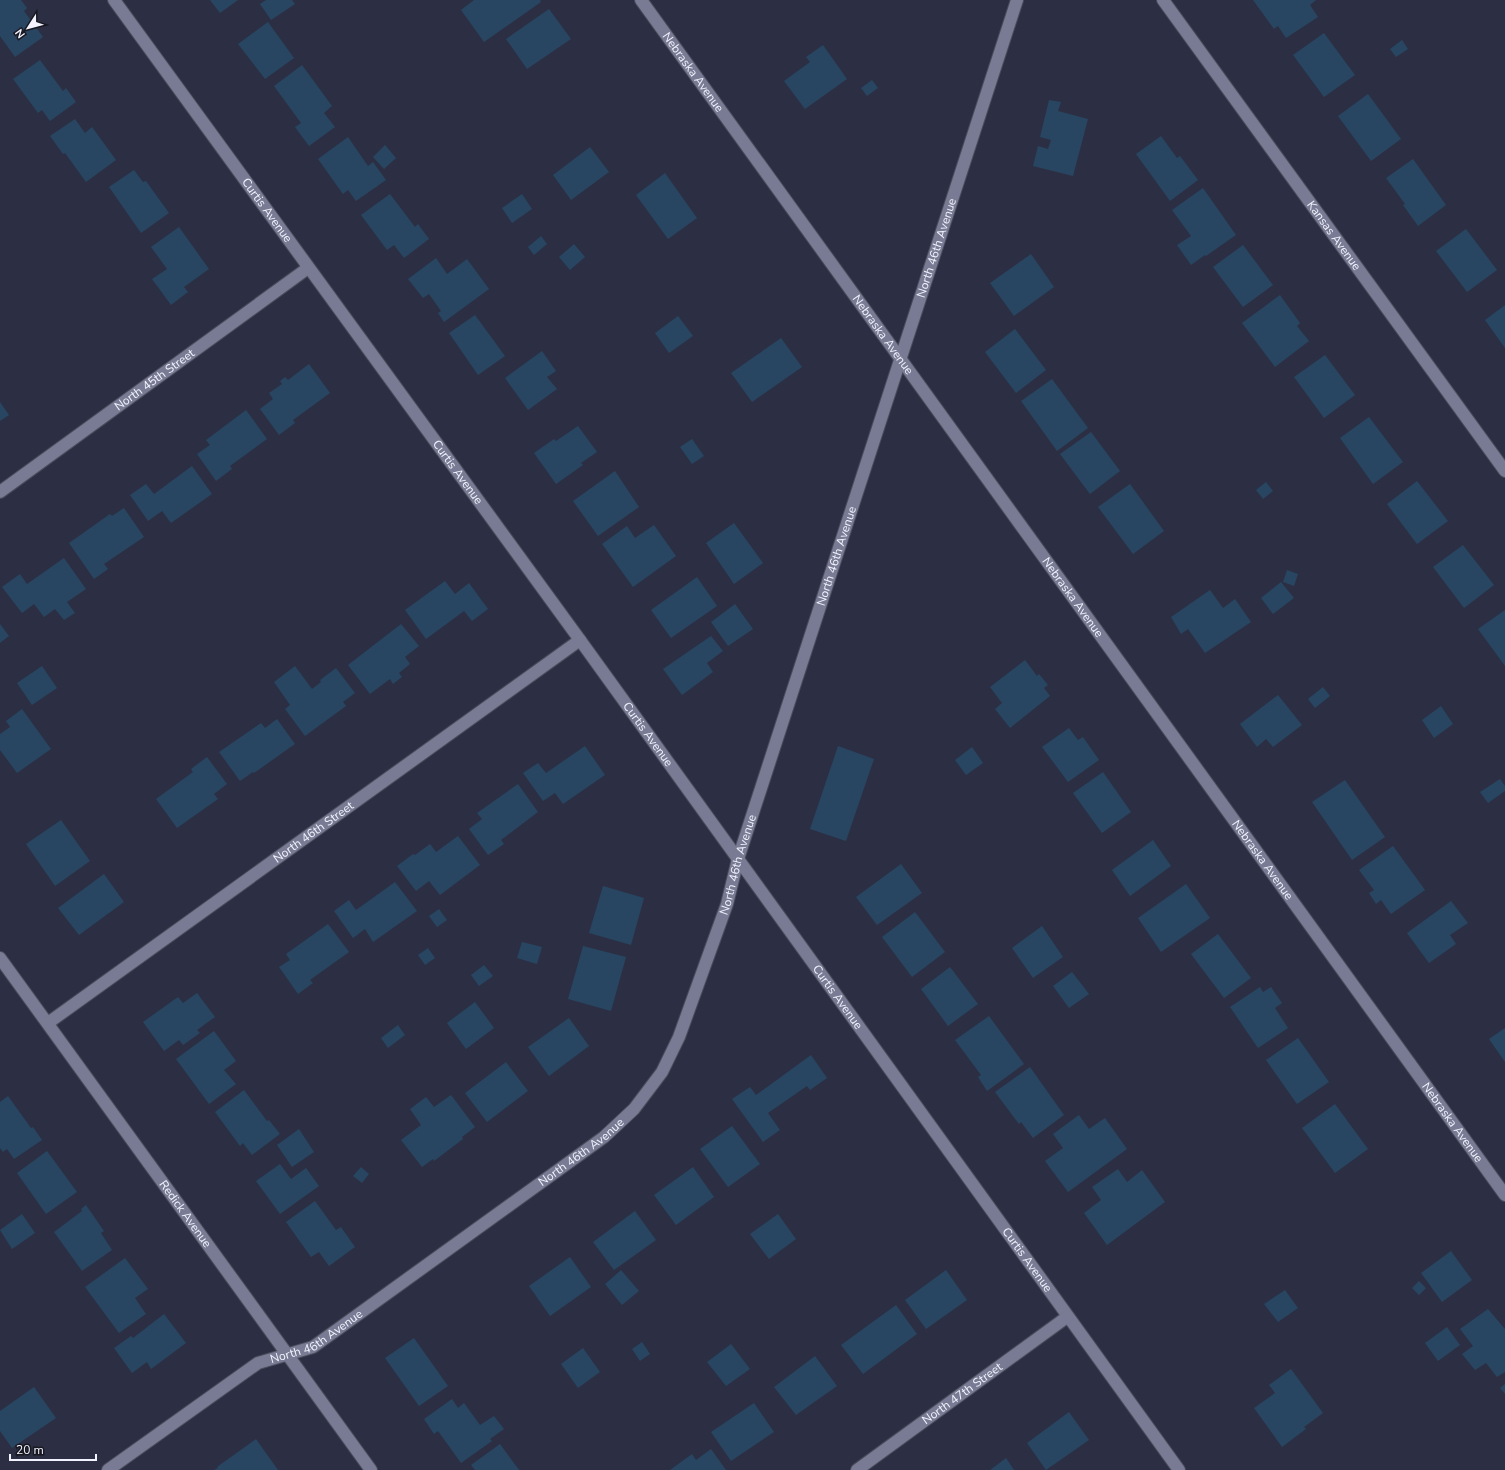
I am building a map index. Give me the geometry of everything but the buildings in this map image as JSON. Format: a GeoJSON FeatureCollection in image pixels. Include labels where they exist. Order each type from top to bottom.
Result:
{"type":"FeatureCollection","features":[{"type":"Feature","properties":{"kind":"street","name":"Curtis Avenue"},"geometry":{"type":"LineString","coordinates":[[114,0],[580,640],[1067,1317],[1179,1470]]}},
{"type":"Feature","properties":{"kind":"street","name":"Nebraska Avenue"},"geometry":{"type":"LineString","coordinates":[[641,0],[1505,1195]]}},
{"type":"Feature","properties":{"kind":"street","name":"North 46th Avenue"},"geometry":{"type":"LineString","coordinates":[[108,1470],[258,1363],[313,1347],[604,1136],[634,1109],[662,1072],[679,1037],[727,904],[738,859],[1017,0]]}},
{"type":"Feature","properties":{"kind":"street","name":"Kansas Avenue"},"geometry":{"type":"LineString","coordinates":[[1163,0],[1505,471]]}},
{"type":"Feature","properties":{"kind":"street","name":"North 45th Street"},"geometry":{"type":"LineString","coordinates":[[0,492],[308,268]]}},
{"type":"Feature","properties":{"kind":"street","name":"North 46th Street"},"geometry":{"type":"LineString","coordinates":[[48,1023],[580,640]]}},
{"type":"Feature","properties":{"kind":"street","name":"Redick Avenue"},"geometry":{"type":"LineString","coordinates":[[0,958],[371,1470]]}},
{"type":"Feature","properties":{"kind":"street","name":"North 47th Street"},"geometry":{"type":"LineString","coordinates":[[857,1470],[1067,1317]]}}]}
